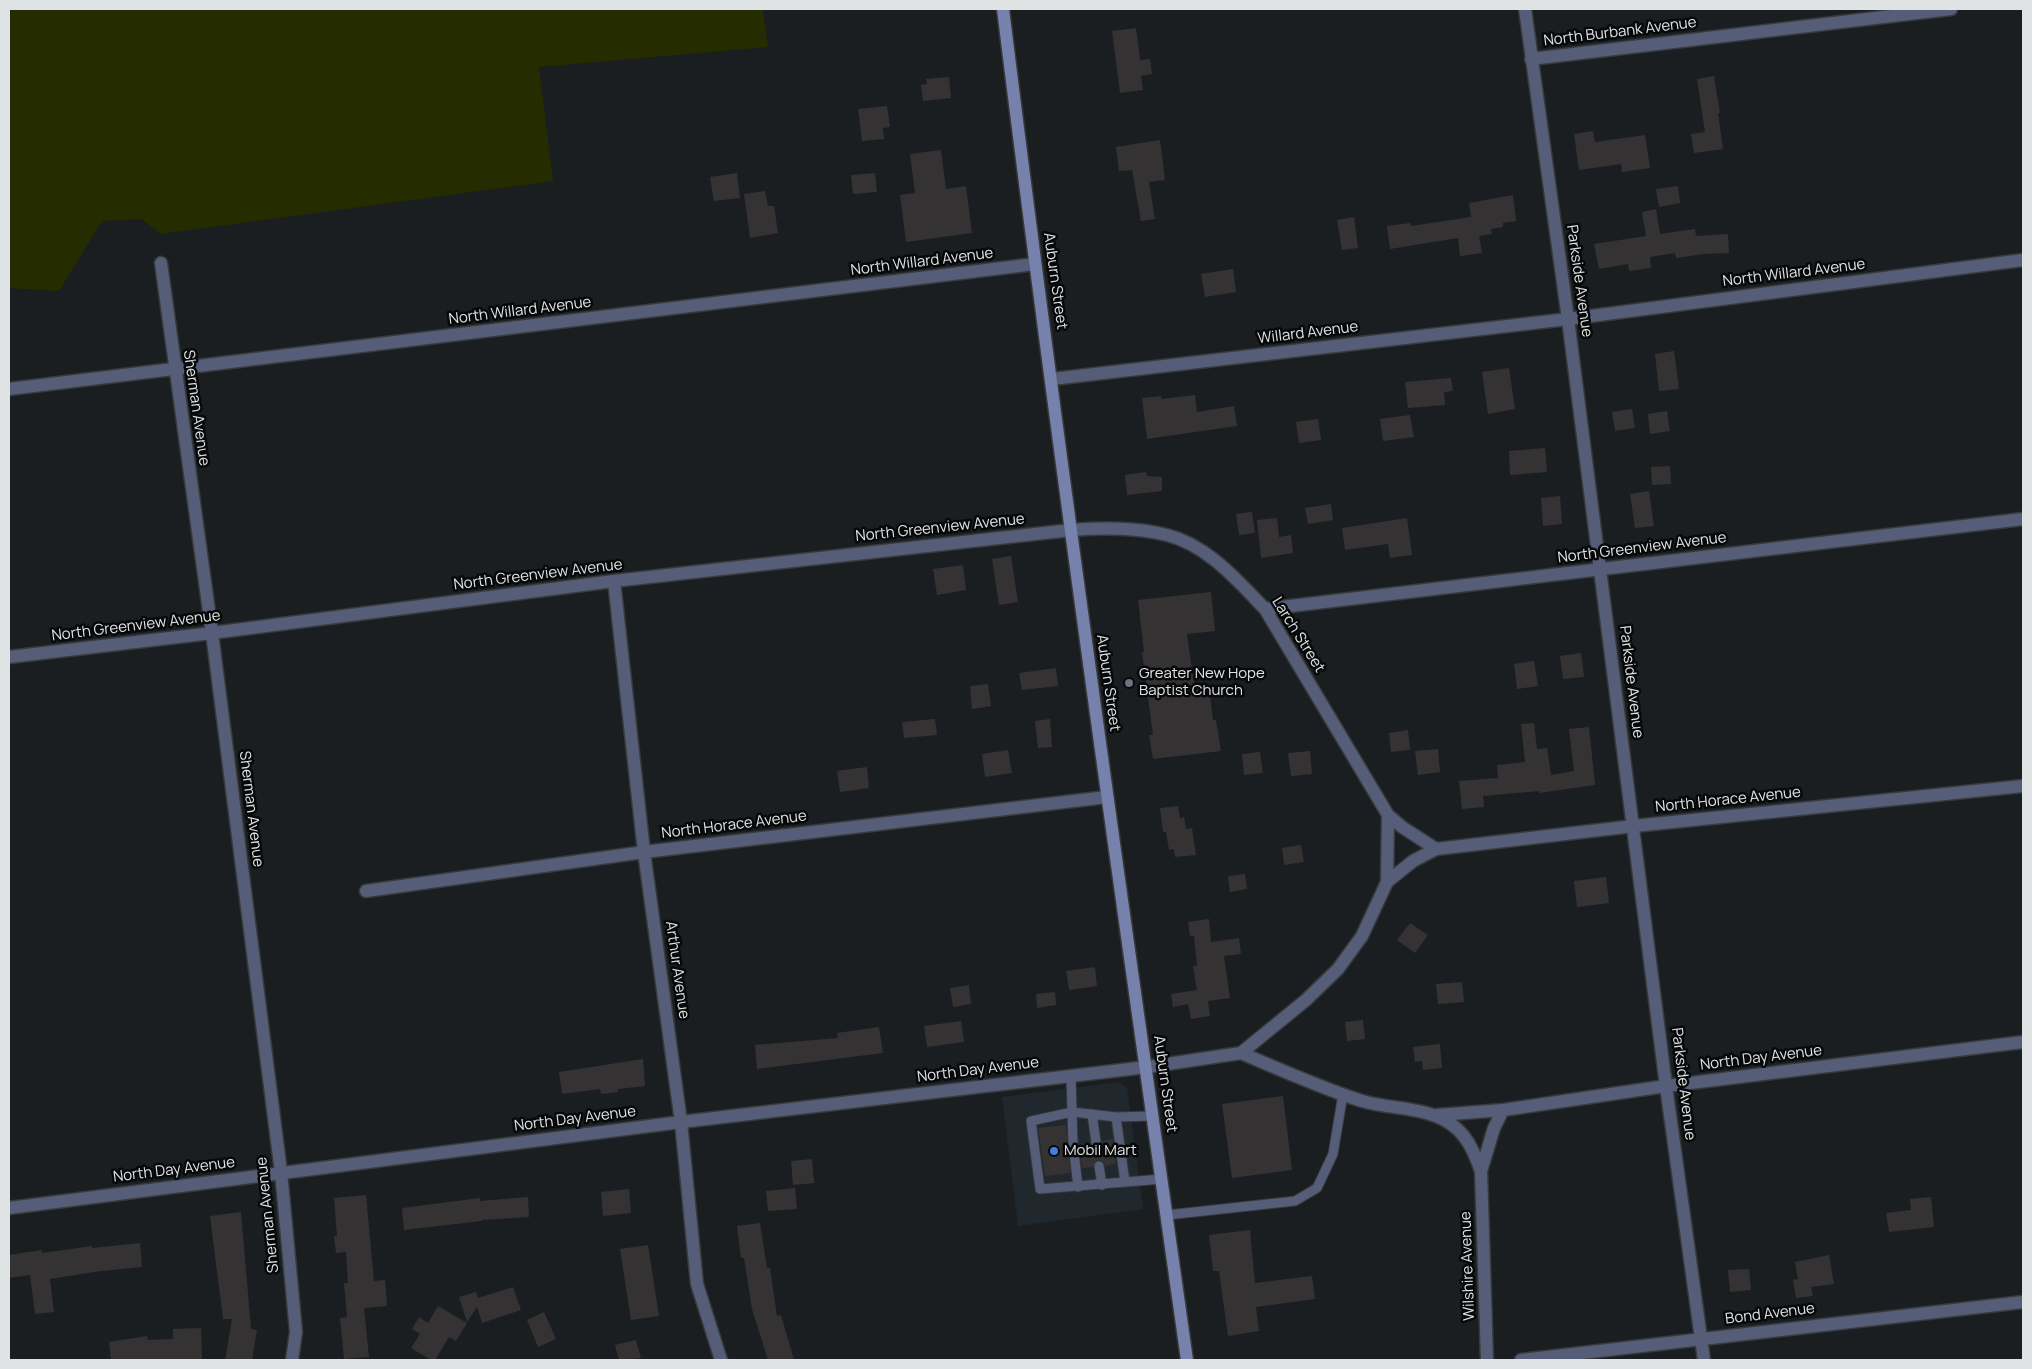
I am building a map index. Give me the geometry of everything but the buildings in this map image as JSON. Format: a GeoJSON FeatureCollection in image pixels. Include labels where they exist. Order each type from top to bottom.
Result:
{"type":"FeatureCollection","features":[{"type":"Feature","properties":{"kind":"main road","name":"Auburn Street"},"geometry":{"type":"LineString","coordinates":[[1004,9],[1035,264],[1107,797],[1147,1067],[1187,1360]]}},
{"type":"Feature","properties":{"kind":"street","name":"Parkside Avenue"},"geometry":{"type":"LineString","coordinates":[[1525,9],[1568,318],[1666,1086],[1704,1360]]}},
{"type":"Feature","properties":{"kind":"street","name":"North Burbank Avenue"},"geometry":{"type":"LineString","coordinates":[[1531,59],[1951,9]]}},
{"type":"Feature","properties":{"kind":"street","name":"North Willard Avenue"},"geometry":{"type":"LineString","coordinates":[[1568,318],[2023,260]]}},
{"type":"Feature","properties":{"kind":"street","name":"Sherman Avenue"},"geometry":{"type":"LineString","coordinates":[[161,263],[174,369],[212,633],[281,1172],[296,1332],[292,1360]]}},
{"type":"Feature","properties":{"kind":"street","name":"North Willard Avenue"},"geometry":{"type":"LineString","coordinates":[[9,389],[1035,264]]}},
{"type":"Feature","properties":{"kind":"street","name":"Willard Avenue"},"geometry":{"type":"LineString","coordinates":[[1052,380],[1568,318]]}},
{"type":"Feature","properties":{"kind":"street","name":"North Greenview Avenue"},"geometry":{"type":"LineString","coordinates":[[1265,608],[2023,519]]}},
{"type":"Feature","properties":{"kind":"street","name":"Larch Street"},"geometry":{"type":"LineString","coordinates":[[1071,530],[1110,528],[1168,535],[1190,544],[1213,559],[1238,580],[1265,608],[1388,815],[1402,827],[1436,848]]}},
{"type":"Feature","properties":{"kind":"street","name":"North Greenview Avenue"},"geometry":{"type":"LineString","coordinates":[[9,657],[614,581],[1071,530]]}},
{"type":"Feature","properties":{"kind":"street","name":"Arthur Avenue"},"geometry":{"type":"LineString","coordinates":[[614,581],[644,852],[681,1122],[697,1284],[722,1360]]}},
{"type":"Feature","properties":{"kind":"street","name":"North Horace Avenue"},"geometry":{"type":"LineString","coordinates":[[1436,848],[2023,786]]}},
{"type":"Feature","properties":{"kind":"street","name":"North Horace Avenue"},"geometry":{"type":"LineString","coordinates":[[366,891],[644,852],[1107,797]]}},
{"type":"Feature","properties":{"kind":"street"},"geometry":{"type":"LineString","coordinates":[[1147,1067],[1241,1053],[1306,1000],[1338,969],[1362,936],[1387,882],[1388,815]]}},
{"type":"Feature","properties":{"kind":"street"},"geometry":{"type":"LineString","coordinates":[[1387,882],[1413,860],[1436,848]]}},
{"type":"Feature","properties":{"kind":"street","name":"North Day Avenue"},"geometry":{"type":"LineString","coordinates":[[1241,1053],[1364,1101],[1437,1115],[1503,1110],[1666,1086],[2023,1042]]}},
{"type":"Feature","properties":{"kind":"street","name":"North Day Avenue"},"geometry":{"type":"LineString","coordinates":[[9,1208],[681,1122],[1147,1067]]}},
{"type":"Feature","properties":{"kind":"street"},"geometry":{"type":"LineString","coordinates":[[1481,1170],[1494,1128],[1503,1110]]}},
{"type":"Feature","properties":{"kind":"street","name":"North Day Avenue"},"geometry":{"type":"LineString","coordinates":[[1437,1115],[1456,1128],[1466,1140],[1481,1170]]}},
{"type":"Feature","properties":{"kind":"street","name":"Wilshire Avenue"},"geometry":{"type":"LineString","coordinates":[[1481,1170],[1487,1360]]}},
{"type":"Feature","properties":{"kind":"street","name":"Bond Avenue"},"geometry":{"type":"LineString","coordinates":[[1521,1360],[2023,1302]]}},
{"type":"Feature","properties":{"kind":"lane"},"geometry":{"type":"LineString","coordinates":[[1071,1076],[1073,1144],[1078,1187]]}},
{"type":"Feature","properties":{"kind":"lane"},"geometry":{"type":"LineString","coordinates":[[1166,1215],[1295,1201],[1316,1188],[1333,1154],[1343,1094]]}},
{"type":"Feature","properties":{"kind":"lane"},"geometry":{"type":"LineString","coordinates":[[1153,1116],[1116,1117],[1072,1112],[1031,1121],[1040,1189],[1162,1179]]}},
{"type":"Feature","properties":{"kind":"lane"},"geometry":{"type":"LineString","coordinates":[[1092,1114],[1096,1142]]}},
{"type":"Feature","properties":{"kind":"lane"},"geometry":{"type":"LineString","coordinates":[[1116,1117],[1125,1182]]}},
{"type":"Feature","properties":{"kind":"lane"},"geometry":{"type":"LineString","coordinates":[[1099,1166],[1102,1185]]}},
{"type":"Feature","properties":{"kind":"shaded area"},"geometry":{"type":"Polygon","coordinates":[[[1119,1082],[1127,1088],[1143,1209],[1018,1226],[1002,1097],[1119,1082]]]}},
{"type":"Feature","properties":{"kind":"green space"},"geometry":{"type":"Polygon","coordinates":[[[9,9],[763,9],[768,47],[539,67],[553,181],[160,234],[142,219],[102,221],[59,291],[9,288],[9,9]]]}},
{"type":"Feature","properties":{"kind":"place","name":"Greater New Hope Baptist Church"},"geometry":{"type":"Point","coordinates":[1129,683]}},
{"type":"Feature","properties":{"kind":"place","name":"Mobil Mart"},"geometry":{"type":"Point","coordinates":[1054,1151]}}]}
